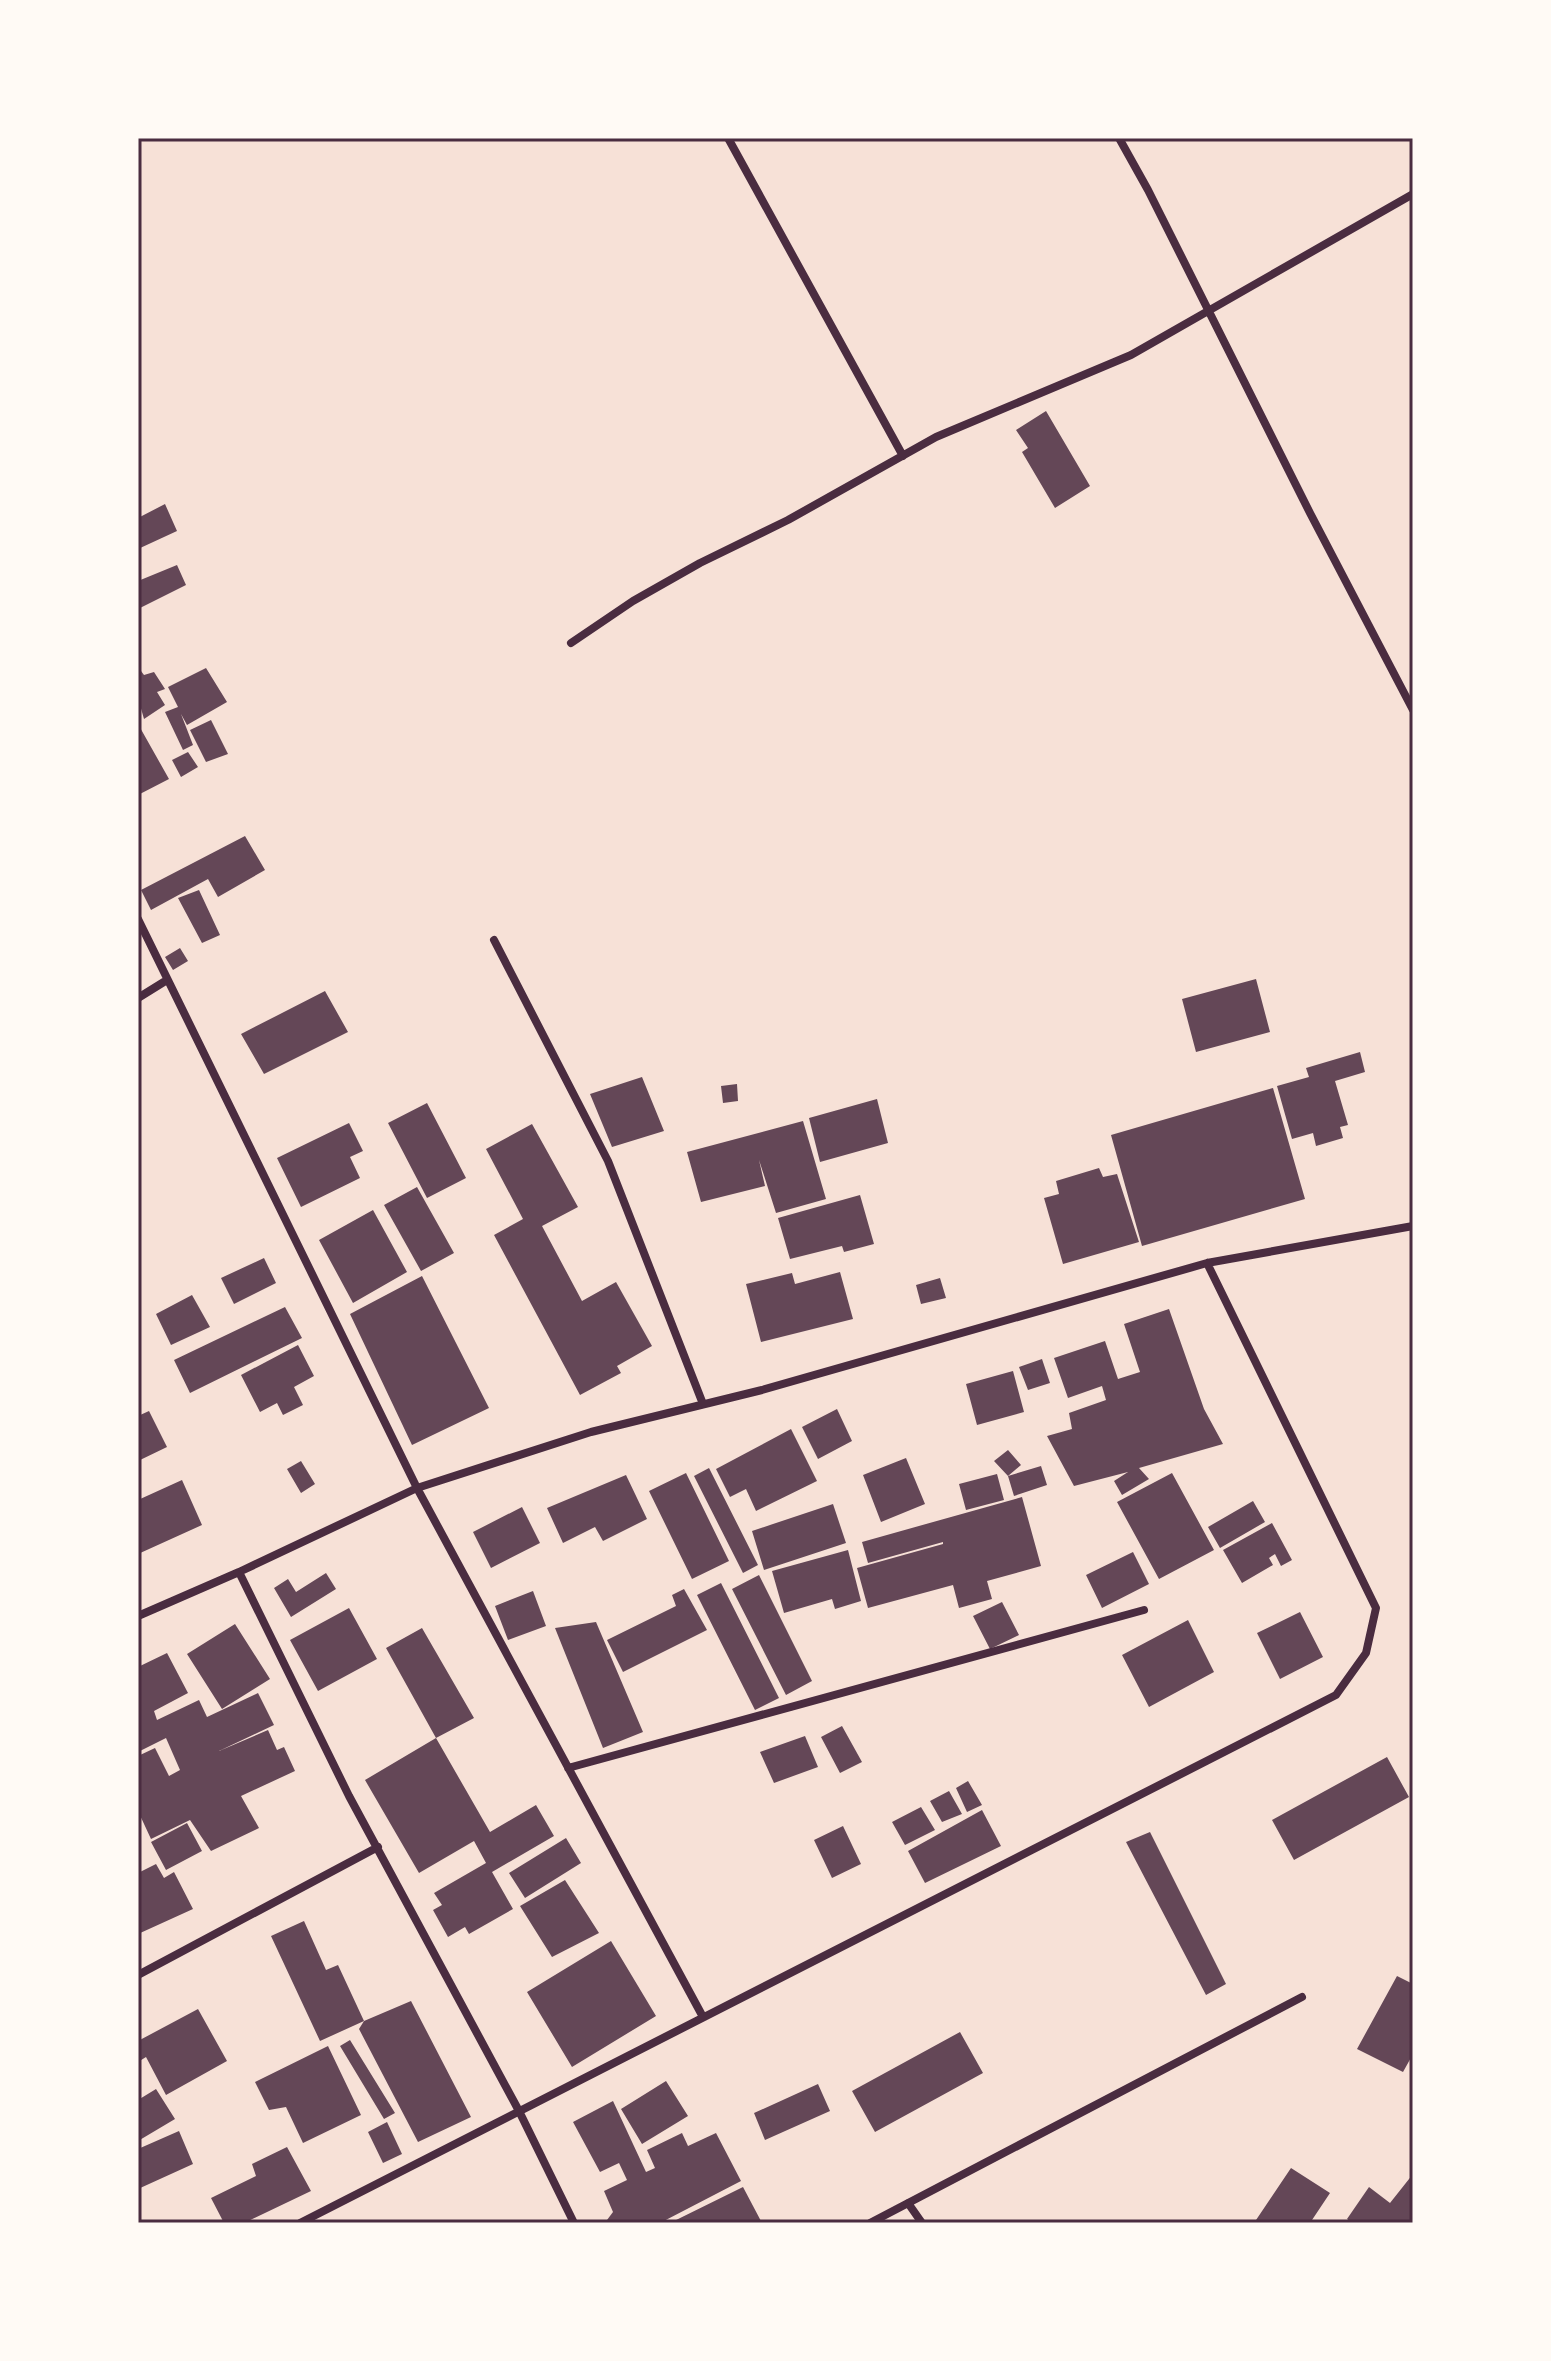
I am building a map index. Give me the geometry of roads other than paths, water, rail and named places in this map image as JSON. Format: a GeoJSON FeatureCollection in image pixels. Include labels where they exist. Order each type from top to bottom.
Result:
{"type":"FeatureCollection","features":[{"type":"Feature","properties":{"kind":"street"},"geometry":{"type":"LineString","coordinates":[[728,138],[903,456]]}},
{"type":"Feature","properties":{"kind":"street"},"geometry":{"type":"LineString","coordinates":[[1119,138],[1413,710]]}},
{"type":"Feature","properties":{"kind":"street"},"geometry":{"type":"LineString","coordinates":[[571,643],[633,601],[700,563],[788,520],[936,437],[1131,355],[1413,194]]}},
{"type":"Feature","properties":{"kind":"street"},"geometry":{"type":"LineString","coordinates":[[138,919],[417,1488],[703,2017]]}},
{"type":"Feature","properties":{"kind":"street"},"geometry":{"type":"LineString","coordinates":[[494,940],[608,1161],[703,1404]]}},
{"type":"Feature","properties":{"kind":"street"},"geometry":{"type":"LineString","coordinates":[[138,998],[167,980]]}},
{"type":"Feature","properties":{"kind":"street"},"geometry":{"type":"LineString","coordinates":[[138,1616],[417,1488],[591,1432],[762,1390],[1207,1263],[1413,1226]]}},
{"type":"Feature","properties":{"kind":"street"},"geometry":{"type":"LineString","coordinates":[[300,2223],[1336,1695],[1366,1653],[1376,1608],[1207,1263]]}},
{"type":"Feature","properties":{"kind":"street"},"geometry":{"type":"LineString","coordinates":[[239,1572],[337,1772],[519,2111],[574,2223]]}},
{"type":"Feature","properties":{"kind":"street"},"geometry":{"type":"LineString","coordinates":[[568,1768],[1144,1610]]}},
{"type":"Feature","properties":{"kind":"street"},"geometry":{"type":"LineString","coordinates":[[138,1975],[378,1847]]}},
{"type":"Feature","properties":{"kind":"street"},"geometry":{"type":"LineString","coordinates":[[870,2223],[1302,1997]]}},
{"type":"Feature","properties":{"kind":"street"},"geometry":{"type":"LineString","coordinates":[[908,2203],[922,2223]]}}]}
